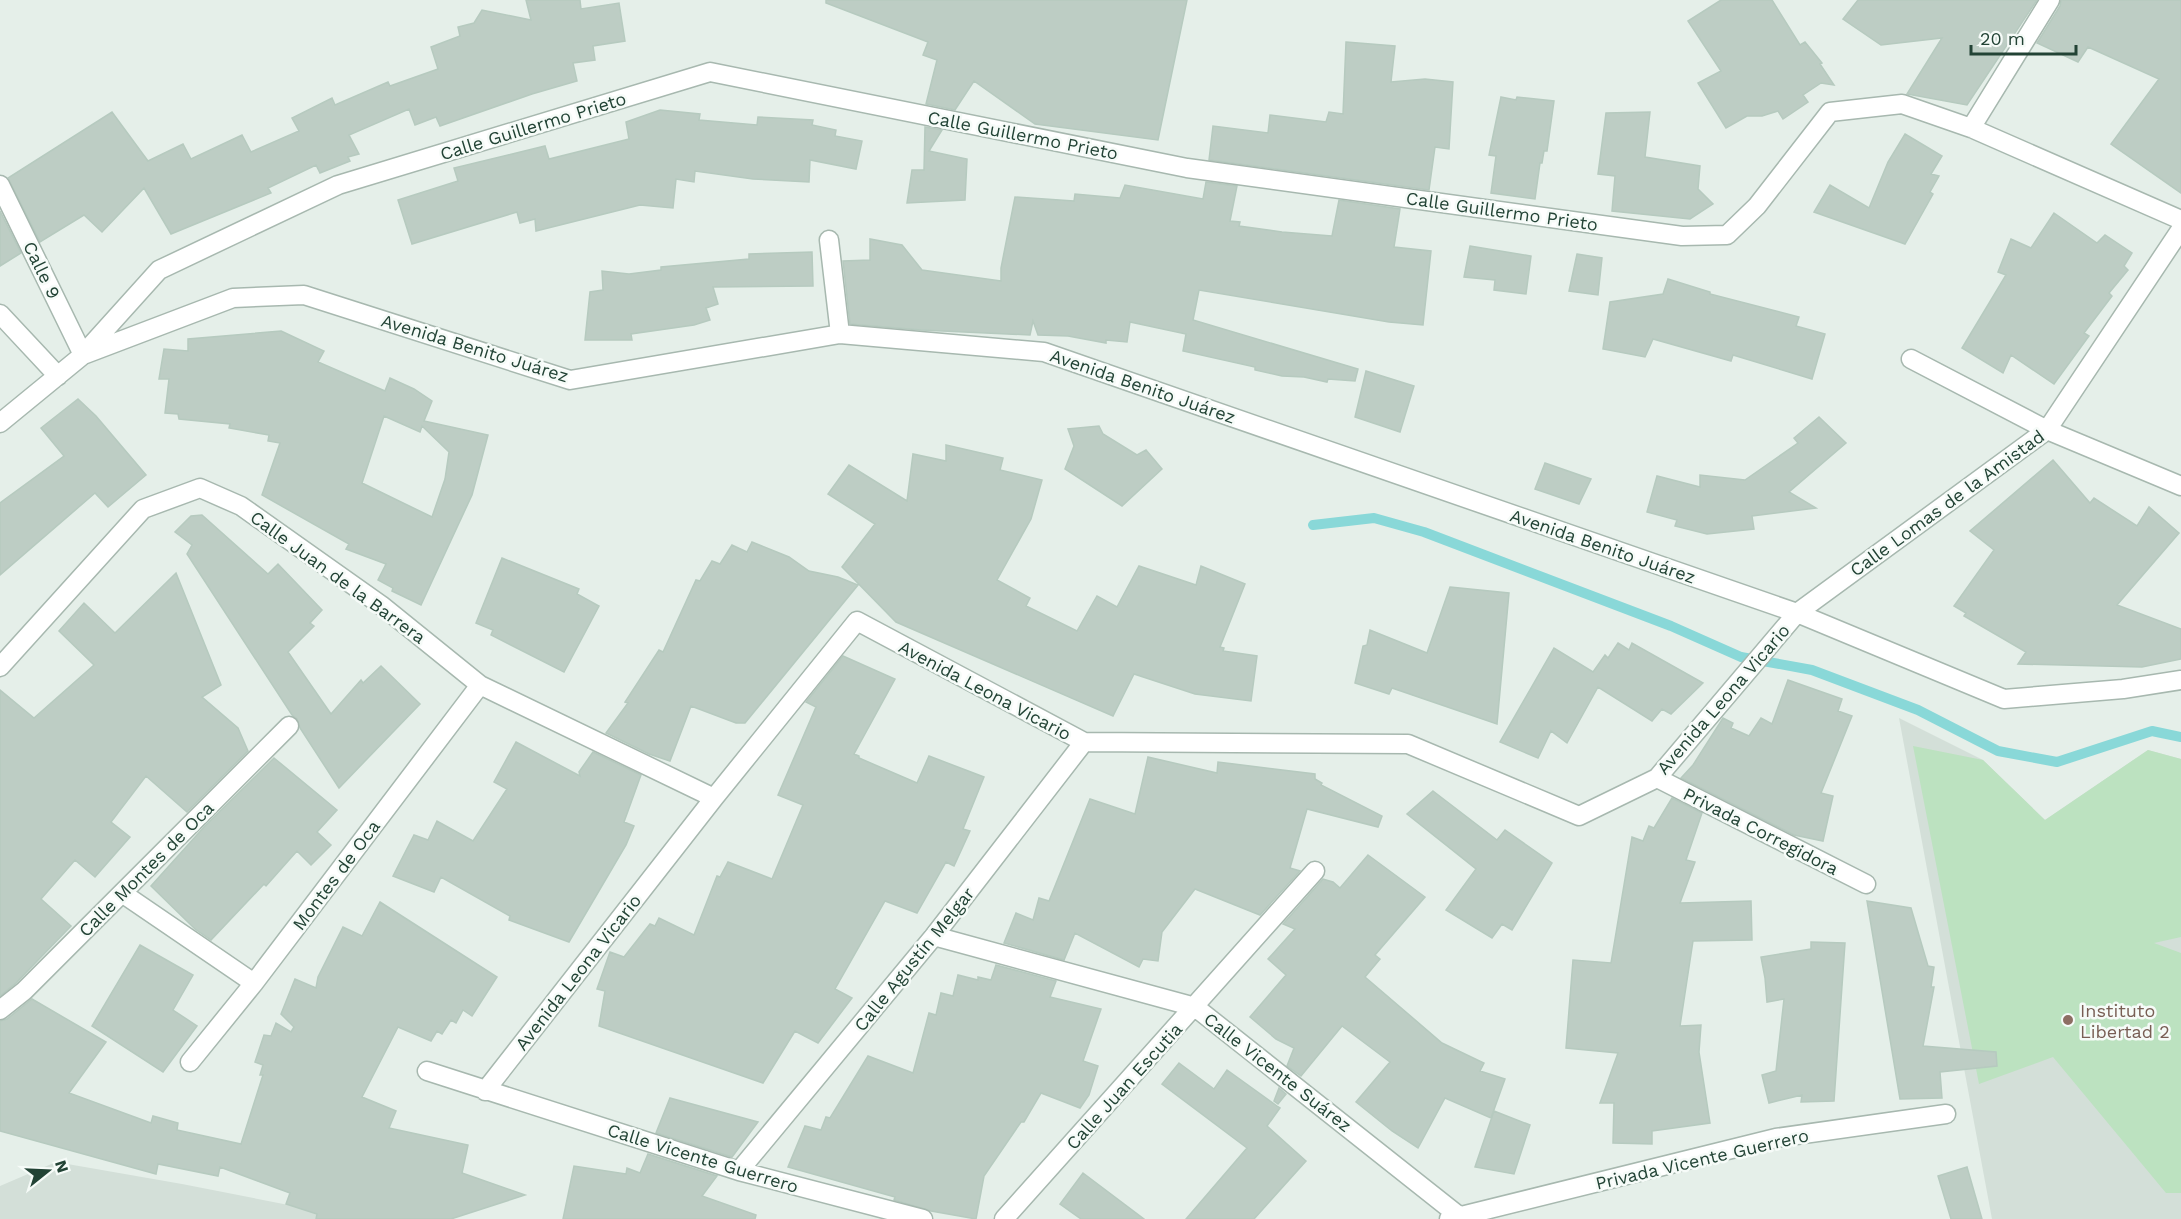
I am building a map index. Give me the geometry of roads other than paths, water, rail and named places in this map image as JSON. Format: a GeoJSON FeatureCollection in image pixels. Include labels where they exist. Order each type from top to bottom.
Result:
{"type":"FeatureCollection","features":[{"type":"Feature","properties":{"kind":"street"},"geometry":{"type":"LineString","coordinates":[[1971,128],[2050,0]]}},
{"type":"Feature","properties":{"kind":"street","name":"Calle Guillermo Prieto"},"geometry":{"type":"LineString","coordinates":[[83,355],[159,270],[338,185],[710,72],[1187,168],[1682,236],[1727,236],[1757,206],[1830,112],[1902,104],[1971,128],[2181,220]]}},
{"type":"Feature","properties":{"kind":"street","name":"Calle 9"},"geometry":{"type":"LineString","coordinates":[[0,185],[83,355]]}},
{"type":"Feature","properties":{"kind":"street","name":"Calle Lomas de la Amistad"},"geometry":{"type":"LineString","coordinates":[[1797,613],[2047,430],[2181,229]]}},
{"type":"Feature","properties":{"kind":"street"},"geometry":{"type":"LineString","coordinates":[[829,240],[840,334]]}},
{"type":"Feature","properties":{"kind":"street","name":"Avenida Benito Juárez"},"geometry":{"type":"LineString","coordinates":[[0,423],[83,355],[233,298],[304,295],[570,380],[840,334],[1044,352],[1797,613],[2004,699],[2181,680]]}},
{"type":"Feature","properties":{"kind":"street"},"geometry":{"type":"LineString","coordinates":[[0,314],[58,376]]}},
{"type":"Feature","properties":{"kind":"street"},"geometry":{"type":"LineString","coordinates":[[1911,358],[2047,430],[2181,486]]}},
{"type":"Feature","properties":{"kind":"street","name":"Calle Juan de la Barrera"},"geometry":{"type":"LineString","coordinates":[[0,667],[142,509],[200,488],[242,506],[381,605],[480,685],[714,798]]}},
{"type":"Feature","properties":{"kind":"street","name":"Avenida Leona Vicario"},"geometry":{"type":"LineString","coordinates":[[486,1090],[714,798],[857,621],[1084,742],[1408,744],[1579,816],[1657,778],[1797,613]]}},
{"type":"Feature","properties":{"kind":"street","name":"Montes de Oca"},"geometry":{"type":"LineString","coordinates":[[190,1062],[254,983],[480,685]]}},
{"type":"Feature","properties":{"kind":"street","name":"Calle Montes de Oca"},"geometry":{"type":"LineString","coordinates":[[0,1010],[24,991],[290,726]]}},
{"type":"Feature","properties":{"kind":"street","name":"Calle Agustín Melgar"},"geometry":{"type":"LineString","coordinates":[[739,1171],[934,936],[1084,742]]}},
{"type":"Feature","properties":{"kind":"street","name":"Privada Corregidora"},"geometry":{"type":"LineString","coordinates":[[1657,778],[1866,884]]}},
{"type":"Feature","properties":{"kind":"street","name":"Calle Juan Escutia"},"geometry":{"type":"LineString","coordinates":[[1004,1219],[1315,871]]}},
{"type":"Feature","properties":{"kind":"street"},"geometry":{"type":"LineString","coordinates":[[122,893],[254,983]]}},
{"type":"Feature","properties":{"kind":"street","name":"Calle Vicente Suárez"},"geometry":{"type":"LineString","coordinates":[[934,936],[1195,1007],[1453,1218]]}},
{"type":"Feature","properties":{"kind":"street"},"geometry":{"type":"LineString","coordinates":[[427,1071],[486,1090]]}},
{"type":"Feature","properties":{"kind":"street","name":"Calle Vicente Guerrero"},"geometry":{"type":"LineString","coordinates":[[486,1090],[739,1171],[923,1219]]}},
{"type":"Feature","properties":{"kind":"street","name":"Privada Vicente Guerrero"},"geometry":{"type":"LineString","coordinates":[[1453,1218],[1776,1138],[1946,1114]]}},
{"type":"Feature","properties":{"kind":"waterway"},"geometry":{"type":"LineString","coordinates":[[1313,525],[1374,518],[1424,532],[1671,626],[1741,657],[1812,670],[1918,710],[1998,751],[2057,762],[2152,731],[2181,737]]}},
{"type":"Feature","properties":{"kind":"place","name":"Instituto Libertad 2"},"geometry":{"type":"Point","coordinates":[2068,1020]}}]}
